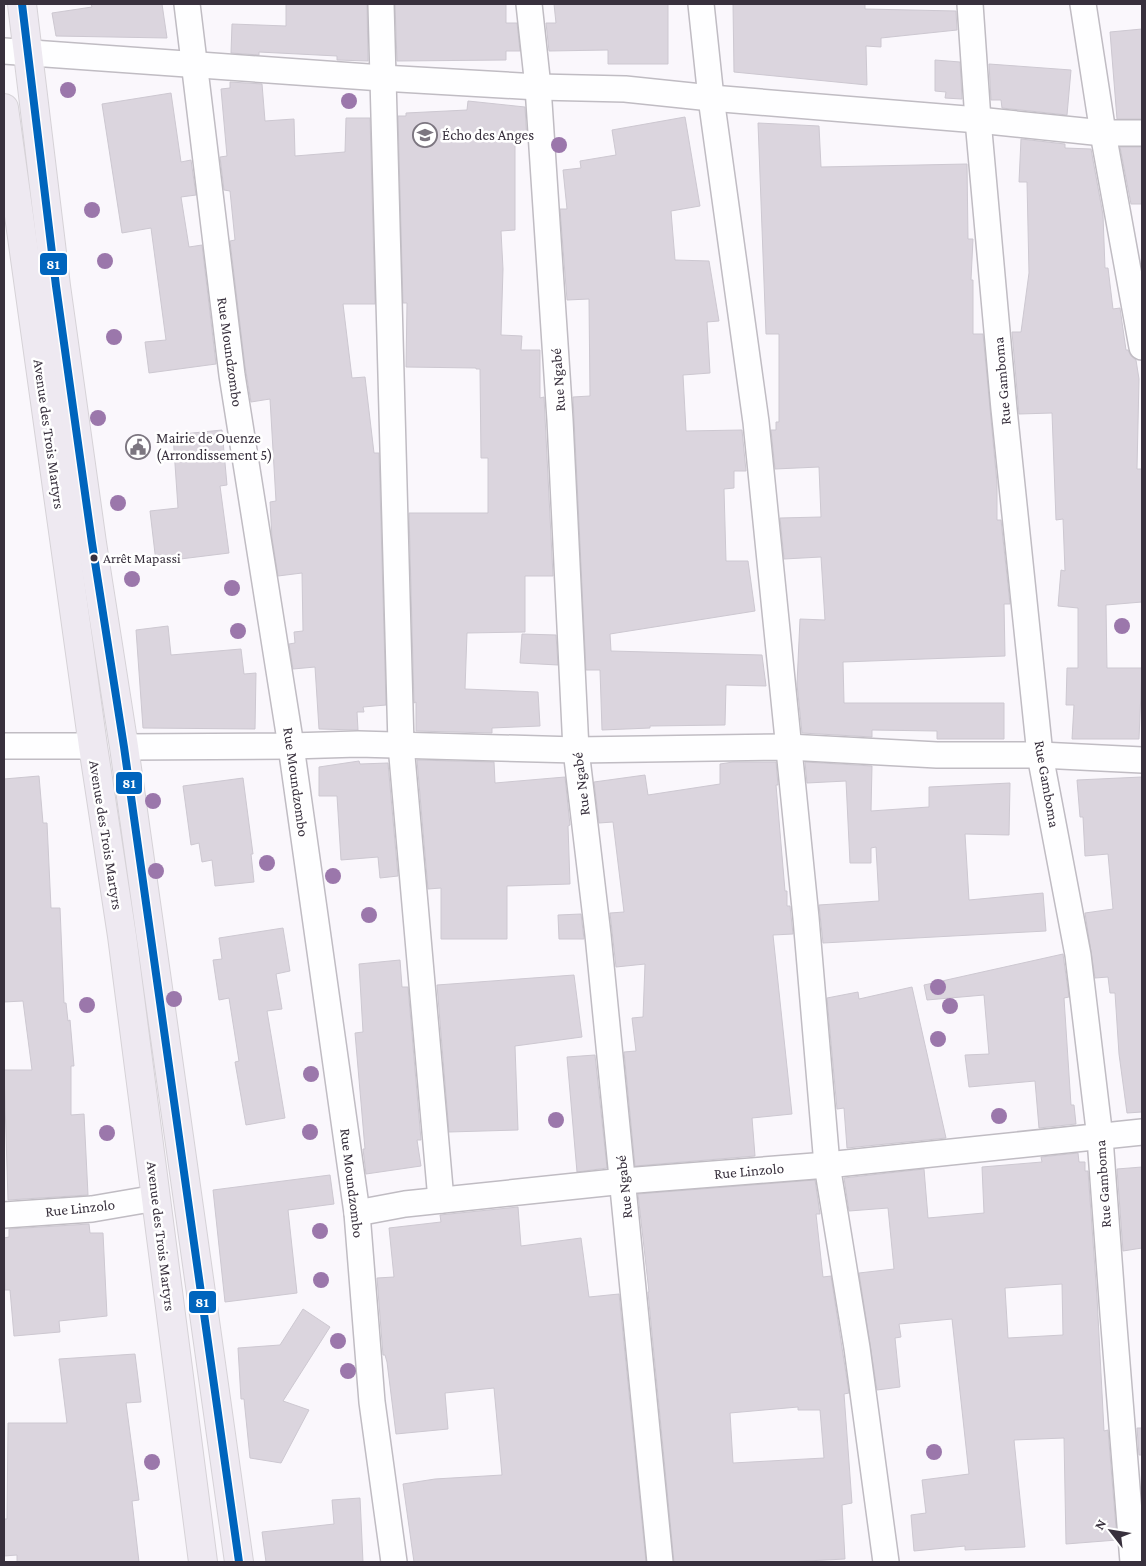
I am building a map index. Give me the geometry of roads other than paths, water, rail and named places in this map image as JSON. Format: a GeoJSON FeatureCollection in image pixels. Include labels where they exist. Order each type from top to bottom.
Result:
{"type":"FeatureCollection","features":[{"type":"Feature","properties":{"kind":"main road","name":"Avenue des Trois Martyrs"},"geometry":{"type":"LineString","coordinates":[[22,4],[16,51],[56,286],[92,542],[124,747],[239,1562]]}},
{"type":"Feature","properties":{"kind":"main road","name":"Avenue des Trois Martyrs"},"geometry":{"type":"LineString","coordinates":[[4,108],[93,746],[122,936],[203,1562]]}},
{"type":"Feature","properties":{"kind":"main road"},"geometry":{"type":"LineString","coordinates":[[65,548],[92,542]]}},
{"type":"Feature","properties":{"kind":"street","name":"Rue Moundzombo"},"geometry":{"type":"LineString","coordinates":[[187,4],[232,374],[291,746],[357,1213],[372,1402],[394,1562]]}},
{"type":"Feature","properties":{"kind":"street"},"geometry":{"type":"LineString","coordinates":[[381,4],[401,745],[441,1200]]}},
{"type":"Feature","properties":{"kind":"street","name":"Rue Ngabé"},"geometry":{"type":"LineString","coordinates":[[529,4],[538,86],[560,420],[576,750],[624,1182],[660,1562]]}},
{"type":"Feature","properties":{"kind":"street"},"geometry":{"type":"LineString","coordinates":[[701,4],[711,98],[756,422],[806,918],[827,1165],[857,1348],[886,1562]]}},
{"type":"Feature","properties":{"kind":"street","name":"Rue Gamboma"},"geometry":{"type":"LineString","coordinates":[[970,4],[978,120],[1004,409],[1040,755],[1078,955],[1100,1138],[1112,1314],[1133,1562]]}},
{"type":"Feature","properties":{"kind":"street"},"geometry":{"type":"LineString","coordinates":[[1084,4],[1103,133],[1142,346]]}},
{"type":"Feature","properties":{"kind":"street"},"geometry":{"type":"LineString","coordinates":[[16,51],[382,78],[538,86],[625,88],[711,98],[978,120],[1103,133],[1142,133]]}},
{"type":"Feature","properties":{"kind":"street"},"geometry":{"type":"LineString","coordinates":[[124,747],[358,744],[576,750],[788,747],[937,755],[1040,755],[1142,760]]}},
{"type":"Feature","properties":{"kind":"street"},"geometry":{"type":"LineString","coordinates":[[4,746],[93,746]]}},
{"type":"Feature","properties":{"kind":"street","name":"Rue Linzolo"},"geometry":{"type":"LineString","coordinates":[[357,1213],[405,1204],[441,1200],[827,1165],[1100,1138],[1142,1132]]}},
{"type":"Feature","properties":{"kind":"street","name":"Rue Linzolo"},"geometry":{"type":"LineString","coordinates":[[4,1215],[92,1209],[156,1198]]}},
{"type":"Feature","properties":{"kind":"place","name":"Écho des Anges"},"geometry":{"type":"Point","coordinates":[425,135]}},
{"type":"Feature","properties":{"kind":"place","name":"Mairie de Ouenze (Arrondissement 5)"},"geometry":{"type":"Point","coordinates":[138,447]}},
{"type":"Feature","properties":{"kind":"place","name":"Arrêt Mapassi"},"geometry":{"type":"Point","coordinates":[94,558]}}]}
